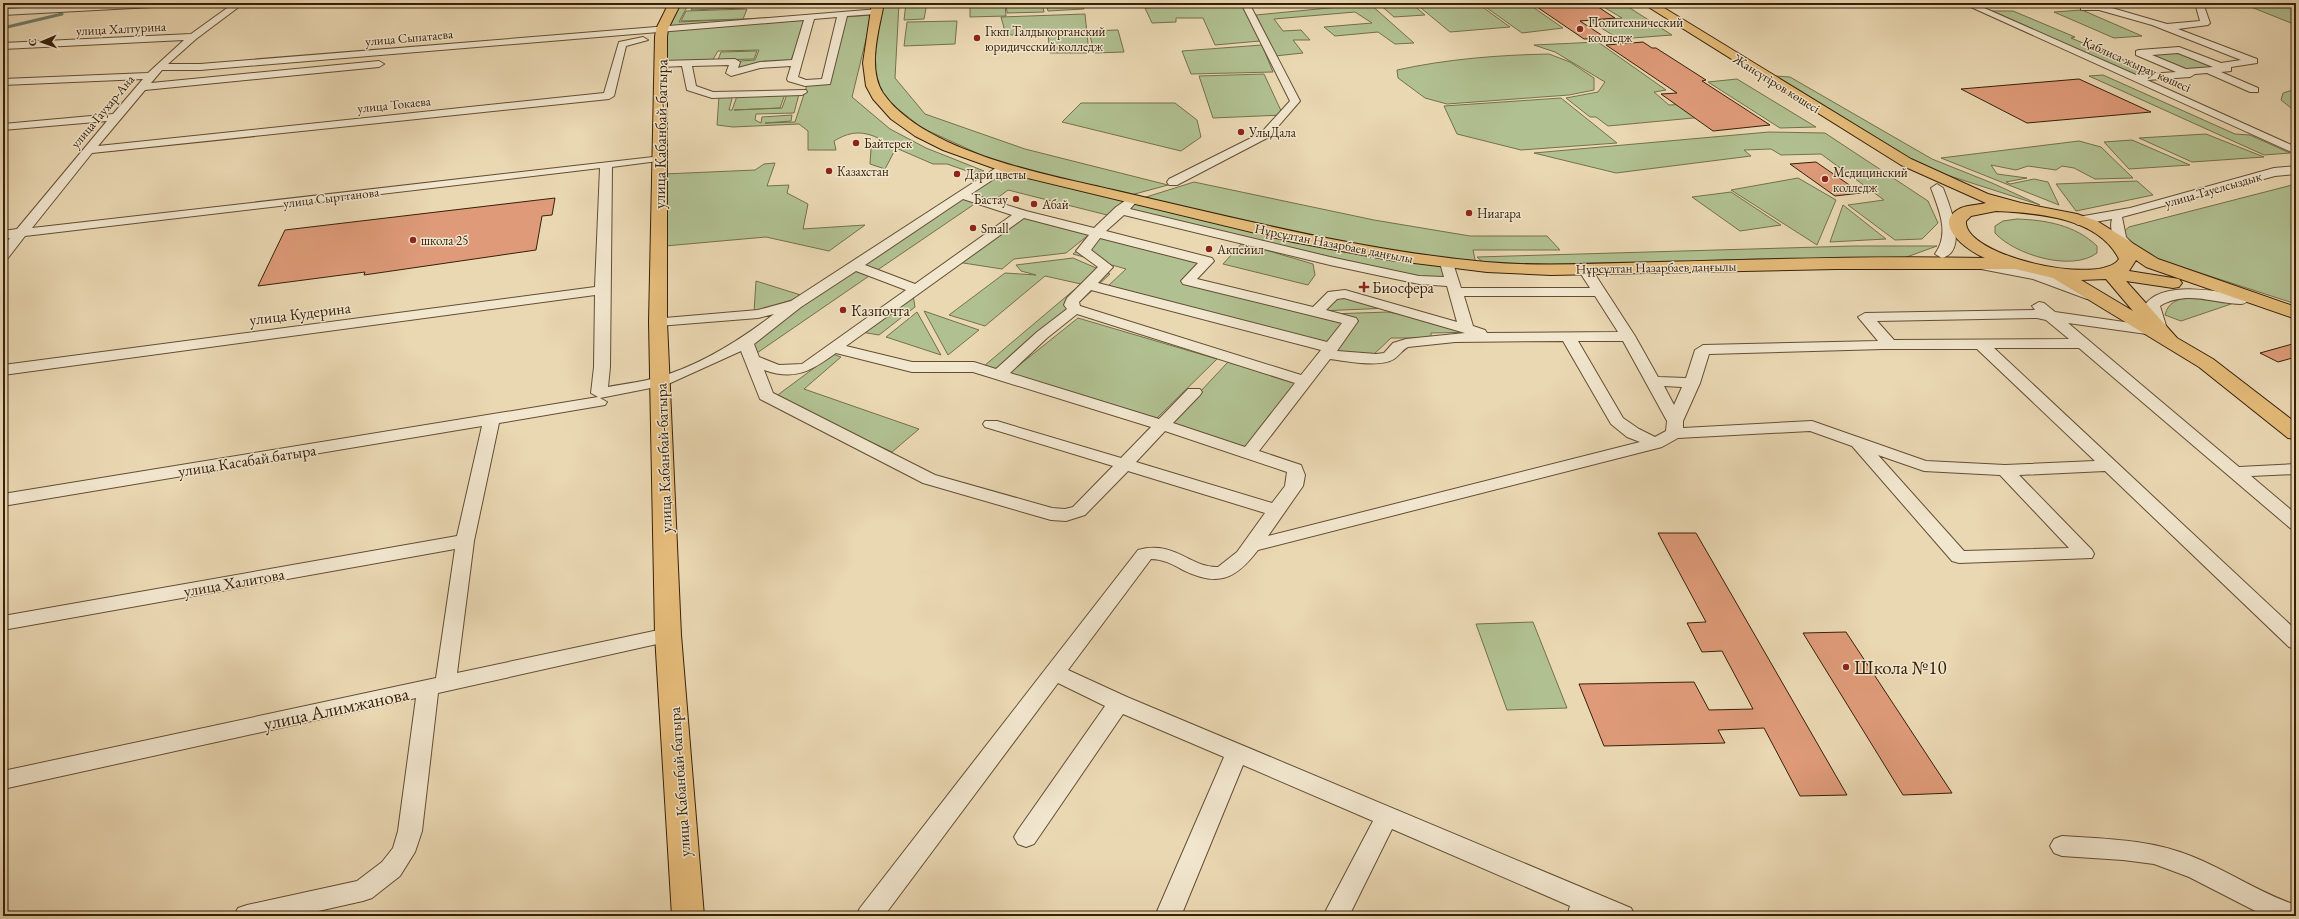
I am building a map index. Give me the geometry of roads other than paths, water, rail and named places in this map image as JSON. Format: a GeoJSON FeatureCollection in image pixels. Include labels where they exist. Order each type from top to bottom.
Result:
{"type":"FeatureCollection","features":[{"type":"Feature","properties":{"kind":"main road","name":"улица Кабанбай-батыра"},"geometry":{"type":"LineString","coordinates":[[675,3],[661,33],[658,158],[658,322],[668,635],[688,916]]}},
{"type":"Feature","properties":{"kind":"main road","name":"Жансүгіров көшесі"},"geometry":{"type":"LineString","coordinates":[[1648,3],[1906,162]]}},
{"type":"Feature","properties":{"kind":"main road","name":"Нұрсұлтан Назарбаев даңғылы"},"geometry":{"type":"LineString","coordinates":[[877,7],[870,70],[878,96],[892,111],[926,137],[1002,168],[1126,205],[1397,257],[1492,267],[1584,268],[1913,262],[1944,258]]}},
{"type":"Feature","properties":{"kind":"main road"},"geometry":{"type":"LineString","coordinates":[[1906,162],[1982,197],[2017,207]]}},
{"type":"Feature","properties":{"kind":"main road"},"geometry":{"type":"LineString","coordinates":[[1906,162],[1966,212]]}},
{"type":"Feature","properties":{"kind":"main road"},"geometry":{"type":"LineString","coordinates":[[2014,264],[1985,252],[1968,241],[1958,230],[1958,220],[1966,212],[1996,206],[2044,211],[2078,220],[2100,230],[2145,260],[2296,313]]}},
{"type":"Feature","properties":{"kind":"main road"},"geometry":{"type":"LineString","coordinates":[[2111,272],[2123,267],[2128,259],[2125,250],[2116,240]]}},
{"type":"Feature","properties":{"kind":"main road"},"geometry":{"type":"LineString","coordinates":[[1944,258],[1968,241]]}},
{"type":"Feature","properties":{"kind":"main road"},"geometry":{"type":"LineString","coordinates":[[1944,258],[2014,264],[2056,273],[2077,275],[2111,272],[2150,278],[2296,313]]}},
{"type":"Feature","properties":{"kind":"main road"},"geometry":{"type":"LineString","coordinates":[[2111,272],[2161,335]]}},
{"type":"Feature","properties":{"kind":"main road"},"geometry":{"type":"LineString","coordinates":[[2056,273],[2206,363],[2296,433]]}},
{"type":"Feature","properties":{"kind":"street"},"geometry":{"type":"LineString","coordinates":[[46,9],[55,3]]}},
{"type":"Feature","properties":{"kind":"street"},"geometry":{"type":"LineString","coordinates":[[3,12],[171,3]]}},
{"type":"Feature","properties":{"kind":"street","name":"улица Гаухар-Ана"},"geometry":{"type":"LineString","coordinates":[[3,255],[115,117],[155,71],[192,37],[240,3]]}},
{"type":"Feature","properties":{"kind":"street"},"geometry":{"type":"LineString","coordinates":[[1173,182],[1265,135],[1295,100],[1245,3]]}},
{"type":"Feature","properties":{"kind":"street","name":"Қаблиса жырау көшесі"},"geometry":{"type":"LineString","coordinates":[[1966,3],[2296,150]]}},
{"type":"Feature","properties":{"kind":"street"},"geometry":{"type":"LineString","coordinates":[[2084,8],[2112,6],[2113,3]]}},
{"type":"Feature","properties":{"kind":"street"},"geometry":{"type":"LineString","coordinates":[[2166,27],[2205,22],[2199,3]]}},
{"type":"Feature","properties":{"kind":"street"},"geometry":{"type":"LineString","coordinates":[[608,45],[622,44],[661,33],[841,20],[877,7]]}},
{"type":"Feature","properties":{"kind":"street"},"geometry":{"type":"LineString","coordinates":[[2100,7],[2122,15],[2166,27],[2253,62],[2221,66]]}},
{"type":"Feature","properties":{"kind":"street"},"geometry":{"type":"LineString","coordinates":[[808,22],[792,79],[805,83],[826,82],[841,20]]}},
{"type":"Feature","properties":{"kind":"street","name":"улица Сыпатаева"},"geometry":{"type":"LineString","coordinates":[[3,82],[661,33]]}},
{"type":"Feature","properties":{"kind":"street","name":"улица Халтурина"},"geometry":{"type":"LineString","coordinates":[[3,46],[192,37]]}},
{"type":"Feature","properties":{"kind":"street","name":"улица Токаева"},"geometry":{"type":"LineString","coordinates":[[88,150],[609,96],[622,44]]}},
{"type":"Feature","properties":{"kind":"street"},"geometry":{"type":"LineString","coordinates":[[526,51],[587,46]]}},
{"type":"Feature","properties":{"kind":"street"},"geometry":{"type":"LineString","coordinates":[[2135,79],[2190,74],[2139,53],[2179,50],[2227,69],[2186,72]]}},
{"type":"Feature","properties":{"kind":"street"},"geometry":{"type":"LineString","coordinates":[[661,64],[735,62],[729,76],[760,65],[796,64]]}},
{"type":"Feature","properties":{"kind":"street"},"geometry":{"type":"LineString","coordinates":[[140,87],[392,63]]}},
{"type":"Feature","properties":{"kind":"street"},"geometry":{"type":"LineString","coordinates":[[686,63],[691,88],[712,95],[802,92]]}},
{"type":"Feature","properties":{"kind":"street"},"geometry":{"type":"LineString","coordinates":[[2209,71],[2254,90]]}},
{"type":"Feature","properties":{"kind":"street"},"geometry":{"type":"LineString","coordinates":[[3,127],[115,117]]}},
{"type":"Feature","properties":{"kind":"street","name":"улица Сырттанова"},"geometry":{"type":"LineString","coordinates":[[3,235],[658,158]]}},
{"type":"Feature","properties":{"kind":"street"},"geometry":{"type":"LineString","coordinates":[[606,165],[602,290],[602,367],[599,393],[660,382],[701,365],[746,343],[796,304],[1002,168]]}},
{"type":"Feature","properties":{"kind":"street","name":"улица Тауелсыздык"},"geometry":{"type":"LineString","coordinates":[[2078,220],[2114,217],[2274,172],[2296,170]]}},
{"type":"Feature","properties":{"kind":"street"},"geometry":{"type":"LineString","coordinates":[[1958,186],[2043,208],[2114,217]]}},
{"type":"Feature","properties":{"kind":"street"},"geometry":{"type":"LineString","coordinates":[[1937,188],[1946,213],[1950,236],[1944,258],[2005,268],[2070,287],[2119,310]]}},
{"type":"Feature","properties":{"kind":"street"},"geometry":{"type":"LineString","coordinates":[[961,195],[1022,214],[1208,261],[1188,280],[1351,321],[1248,454]]}},
{"type":"Feature","properties":{"kind":"street"},"geometry":{"type":"LineString","coordinates":[[1306,381],[1075,309],[1072,305],[1072,301],[1106,268],[1100,262],[1083,251],[1097,233],[1126,205],[1330,261],[1453,287],[1600,292]]}},
{"type":"Feature","properties":{"kind":"street"},"geometry":{"type":"LineString","coordinates":[[751,360],[783,372],[795,372],[807,367],[1022,214]]}},
{"type":"Feature","properties":{"kind":"street"},"geometry":{"type":"LineString","coordinates":[[2114,217],[2111,229],[2116,240]]}},
{"type":"Feature","properties":{"kind":"street"},"geometry":{"type":"LineString","coordinates":[[2114,217],[2119,238],[2133,251],[2168,269]]}},
{"type":"Feature","properties":{"kind":"street"},"geometry":{"type":"LineString","coordinates":[[1447,263],[1466,328]]}},
{"type":"Feature","properties":{"kind":"street"},"geometry":{"type":"LineString","coordinates":[[854,265],[915,289]]}},
{"type":"Feature","properties":{"kind":"street"},"geometry":{"type":"LineString","coordinates":[[1584,268],[1628,336],[1653,381],[1674,427]]}},
{"type":"Feature","properties":{"kind":"street"},"geometry":{"type":"LineString","coordinates":[[1089,285],[1329,351],[1376,359],[1389,356],[1398,346],[1406,342],[1494,337],[1628,336]]}},
{"type":"Feature","properties":{"kind":"street","name":"улица Кудерина"},"geometry":{"type":"LineString","coordinates":[[3,370],[507,304],[602,290]]}},
{"type":"Feature","properties":{"kind":"street"},"geometry":{"type":"LineString","coordinates":[[1316,312],[1333,294],[1345,294],[1494,337]]}},
{"type":"Feature","properties":{"kind":"street"},"geometry":{"type":"LineString","coordinates":[[1890,345],[1865,317],[2037,314],[2045,311],[2161,335],[2152,304],[2159,299],[2194,294],[2241,300]]}},
{"type":"Feature","properties":{"kind":"street"},"geometry":{"type":"LineString","coordinates":[[658,322],[758,314],[796,304]]}},
{"type":"Feature","properties":{"kind":"street"},"geometry":{"type":"LineString","coordinates":[[999,375],[1042,334],[1075,309]]}},
{"type":"Feature","properties":{"kind":"street"},"geometry":{"type":"LineString","coordinates":[[2045,311],[2296,524]]}},
{"type":"Feature","properties":{"kind":"street"},"geometry":{"type":"LineString","coordinates":[[1568,336],[1617,421],[1633,433],[1656,442]]}},
{"type":"Feature","properties":{"kind":"street"},"geometry":{"type":"LineString","coordinates":[[746,343],[751,360],[766,396],[936,482],[1050,514],[1066,515],[1079,511],[1194,392]]}},
{"type":"Feature","properties":{"kind":"street"},"geometry":{"type":"LineString","coordinates":[[1251,546],[1656,442],[1674,427],[1703,350],[1890,345],[2083,343]]}},
{"type":"Feature","properties":{"kind":"street"},"geometry":{"type":"LineString","coordinates":[[1981,344],[2296,642]]}},
{"type":"Feature","properties":{"kind":"street"},"geometry":{"type":"LineString","coordinates":[[833,348],[912,367],[974,367],[1162,425],[1295,469],[1297,476],[1296,483],[1251,546],[1229,570],[1220,573],[1204,572],[1161,552],[1145,554],[869,916]]}},
{"type":"Feature","properties":{"kind":"street"},"geometry":{"type":"LineString","coordinates":[[1653,381],[1692,382]]}},
{"type":"Feature","properties":{"kind":"street","name":"улица Касабай батыра"},"geometry":{"type":"LineString","coordinates":[[3,500],[599,402]]}},
{"type":"Feature","properties":{"kind":"street"},"geometry":{"type":"LineString","coordinates":[[247,916],[363,890],[390,869],[402,852],[410,831],[436,687],[465,541],[492,419]]}},
{"type":"Feature","properties":{"kind":"street"},"geometry":{"type":"LineString","coordinates":[[991,424],[1122,465],[1276,510]]}},
{"type":"Feature","properties":{"kind":"street"},"geometry":{"type":"LineString","coordinates":[[1674,427],[1812,426],[1833,432],[1924,466],[2005,470],[2110,466]]}},
{"type":"Feature","properties":{"kind":"street"},"geometry":{"type":"LineString","coordinates":[[1857,442],[1959,557],[2084,554],[2005,470]]}},
{"type":"Feature","properties":{"kind":"street"},"geometry":{"type":"LineString","coordinates":[[2235,472],[2296,469]]}},
{"type":"Feature","properties":{"kind":"street","name":"улица Халитова"},"geometry":{"type":"LineString","coordinates":[[3,623],[465,541]]}},
{"type":"Feature","properties":{"kind":"street","name":"улица Алимжанова"},"geometry":{"type":"LineString","coordinates":[[3,780],[436,687],[668,635]]}},
{"type":"Feature","properties":{"kind":"street"},"geometry":{"type":"LineString","coordinates":[[1054,673],[1119,703],[1387,816],[1582,909],[1622,916]]}},
{"type":"Feature","properties":{"kind":"street"},"geometry":{"type":"LineString","coordinates":[[1026,836],[1119,703]]}},
{"type":"Feature","properties":{"kind":"street"},"geometry":{"type":"LineString","coordinates":[[1168,916],[1237,752]]}},
{"type":"Feature","properties":{"kind":"street"},"geometry":{"type":"LineString","coordinates":[[1336,916],[1387,816]]}},
{"type":"Feature","properties":{"kind":"street"},"geometry":{"type":"LineString","coordinates":[[2062,846],[2159,854],[2183,863],[2276,911],[2296,916]]}},
{"type":"Feature","properties":{"kind":"waterway"},"geometry":{"type":"LineString","coordinates":[[3,28],[62,14]]}},
{"type":"Feature","properties":{"kind":"place","name":"Политехнический колледж"},"geometry":{"type":"Point","coordinates":[1580,29]}},
{"type":"Feature","properties":{"kind":"place","name":"Гккп Талдыкорганский юридический колледж"},"geometry":{"type":"Point","coordinates":[977,38]}},
{"type":"Feature","properties":{"kind":"place","name":"УлыДала"},"geometry":{"type":"Point","coordinates":[1241,132]}},
{"type":"Feature","properties":{"kind":"place","name":"Байтерек"},"geometry":{"type":"Point","coordinates":[856,143]}},
{"type":"Feature","properties":{"kind":"place","name":"Казахстан"},"geometry":{"type":"Point","coordinates":[829,171]}},
{"type":"Feature","properties":{"kind":"place","name":"Дари цветы"},"geometry":{"type":"Point","coordinates":[957,174]}},
{"type":"Feature","properties":{"kind":"place","name":"Медицинский колледж"},"geometry":{"type":"Point","coordinates":[1825,179]}},
{"type":"Feature","properties":{"kind":"place","name":"Бастау"},"geometry":{"type":"Point","coordinates":[1016,199]}},
{"type":"Feature","properties":{"kind":"place","name":"Абай"},"geometry":{"type":"Point","coordinates":[1034,204]}},
{"type":"Feature","properties":{"kind":"place","name":"Ниагара"},"geometry":{"type":"Point","coordinates":[1469,213]}},
{"type":"Feature","properties":{"kind":"place","name":"Small"},"geometry":{"type":"Point","coordinates":[973,228]}},
{"type":"Feature","properties":{"kind":"place","name":"школа 25"},"geometry":{"type":"Point","coordinates":[413,240]}},
{"type":"Feature","properties":{"kind":"place","name":"Акпейил"},"geometry":{"type":"Point","coordinates":[1209,249]}},
{"type":"Feature","properties":{"kind":"place","name":"Биосфера"},"geometry":{"type":"Point","coordinates":[1364,287]}},
{"type":"Feature","properties":{"kind":"place","name":"Казпочта"},"geometry":{"type":"Point","coordinates":[843,310]}},
{"type":"Feature","properties":{"kind":"place","name":"Школа №10"},"geometry":{"type":"Point","coordinates":[1846,667]}}]}
